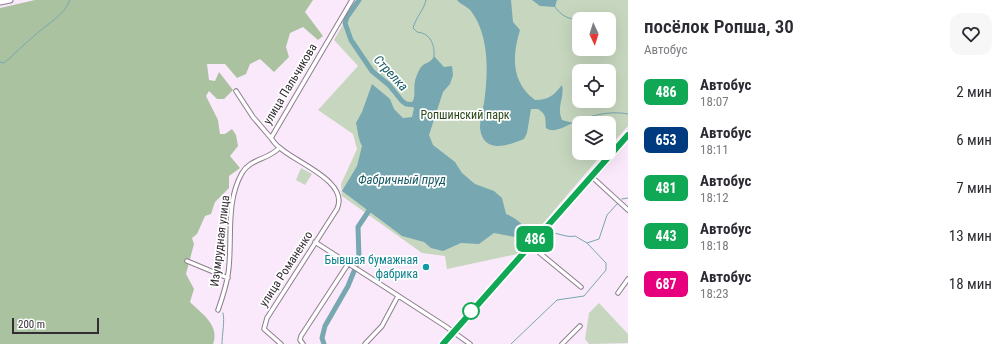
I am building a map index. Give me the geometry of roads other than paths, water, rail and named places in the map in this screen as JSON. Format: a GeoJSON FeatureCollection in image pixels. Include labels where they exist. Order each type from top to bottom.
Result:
{"type":"FeatureCollection","features":[{"type":"Feature","properties":{"kind":"main road"},"geometry":{"type":"LineString","coordinates":[[0,2],[10,0]]}},
{"type":"Feature","properties":{"kind":"main road"},"geometry":{"type":"LineString","coordinates":[[442,344],[628,135]]}},
{"type":"Feature","properties":{"kind":"street","name":"улица Пальчикова"},"geometry":{"type":"LineString","coordinates":[[339,201],[334,187],[325,178],[279,148],[271,138],[352,0]]}},
{"type":"Feature","properties":{"kind":"street"},"geometry":{"type":"LineString","coordinates":[[236,91],[253,117],[271,138]]}},
{"type":"Feature","properties":{"kind":"street","name":"Изумрудная улица"},"geometry":{"type":"LineString","coordinates":[[218,310],[228,278],[231,209],[238,182],[242,173],[253,161],[270,156],[279,148]]}},
{"type":"Feature","properties":{"kind":"street"},"geometry":{"type":"LineString","coordinates":[[591,176],[628,210]]}},
{"type":"Feature","properties":{"kind":"street","name":"улица Романенко"},"geometry":{"type":"LineString","coordinates":[[281,344],[264,330],[264,325],[270,312],[337,209],[339,201]]}},
{"type":"Feature","properties":{"kind":"street"},"geometry":{"type":"LineString","coordinates":[[315,242],[470,344]]}},
{"type":"Feature","properties":{"kind":"street"},"geometry":{"type":"LineString","coordinates":[[530,246],[580,287]]}},
{"type":"Feature","properties":{"kind":"street"},"geometry":{"type":"LineString","coordinates":[[187,261],[228,278]]}},
{"type":"Feature","properties":{"kind":"street"},"geometry":{"type":"LineString","coordinates":[[303,344],[300,340],[301,336],[349,265]]}},
{"type":"Feature","properties":{"kind":"street"},"geometry":{"type":"LineString","coordinates":[[618,293],[628,278]]}},
{"type":"Feature","properties":{"kind":"street"},"geometry":{"type":"LineString","coordinates":[[365,344],[379,330],[392,311],[398,296]]}},
{"type":"Feature","properties":{"kind":"street"},"geometry":{"type":"LineString","coordinates":[[562,344],[580,326]]}},
{"type":"Feature","properties":{"kind":"water"},"geometry":{"type":"Polygon","coordinates":[[[457,0],[511,0],[513,22],[520,30],[517,40],[515,59],[521,85],[535,100],[544,99],[551,96],[562,85],[563,90],[560,115],[562,120],[572,123],[560,129],[549,130],[546,128],[543,113],[538,109],[531,109],[527,133],[524,139],[510,144],[497,146],[486,142],[482,136],[480,128],[487,68],[485,44],[482,32],[471,11],[457,0]]]}},
{"type":"Feature","properties":{"kind":"water"},"geometry":{"type":"Polygon","coordinates":[[[532,0],[557,0],[555,7],[540,6],[532,0]]]}},
{"type":"Feature","properties":{"kind":"water","name":"Фабричный пруд"},"geometry":{"type":"Polygon","coordinates":[[[434,56],[444,67],[452,66],[453,75],[450,84],[443,92],[429,135],[433,145],[455,162],[462,173],[475,184],[494,191],[502,198],[506,214],[517,220],[527,230],[529,238],[526,239],[494,233],[479,244],[461,243],[443,251],[431,248],[424,242],[402,236],[342,191],[357,166],[362,146],[356,123],[362,112],[372,84],[390,99],[394,109],[403,118],[412,117],[414,108],[410,105],[414,96],[414,84],[416,77],[422,66],[434,56]]]}},
{"type":"Feature","properties":{"kind":"waterway"},"geometry":{"type":"LineString","coordinates":[[0,62],[4,63],[31,38],[55,19],[64,11],[70,0]]}},
{"type":"Feature","properties":{"kind":"waterway","name":"Стрелка"},"geometry":{"type":"LineString","coordinates":[[359,0],[347,17],[345,23],[351,40],[372,71],[389,85],[402,101],[406,104],[417,105]]}},
{"type":"Feature","properties":{"kind":"waterway"},"geometry":{"type":"LineString","coordinates":[[426,0],[413,28],[417,32],[425,34],[431,40],[434,47],[434,56]]}},
{"type":"Feature","properties":{"kind":"waterway"},"geometry":{"type":"LineString","coordinates":[[555,7],[565,16],[572,19]]}},
{"type":"Feature","properties":{"kind":"waterway"},"geometry":{"type":"LineString","coordinates":[[592,116],[606,113],[628,114]]}},
{"type":"Feature","properties":{"kind":"waterway"},"geometry":{"type":"LineString","coordinates":[[622,199],[628,198]]}},
{"type":"Feature","properties":{"kind":"waterway"},"geometry":{"type":"LineString","coordinates":[[511,344],[557,300],[584,296],[606,270],[606,263],[587,243],[599,239],[607,215],[618,203]]}},
{"type":"Feature","properties":{"kind":"waterway","name":"Стрелка"},"geometry":{"type":"LineString","coordinates":[[324,344],[322,338],[325,326],[348,286],[359,259],[358,227],[372,206]]}},
{"type":"Feature","properties":{"kind":"waterway"},"geometry":{"type":"LineString","coordinates":[[536,243],[545,241],[551,233],[575,236],[587,243]]}},
{"type":"Feature","properties":{"kind":"waterway"},"geometry":{"type":"LineString","coordinates":[[222,344],[224,324],[223,313]]}},
{"type":"Feature","properties":{"kind":"place","name":"Бывшая бумажная фабрика"},"geometry":{"type":"Point","coordinates":[426,267]}},
{"type":"Feature","properties":{"kind":"park label","name":"Ропшинский парк"},"geometry":{"type":"Point","coordinates":[465,115]}}]}
